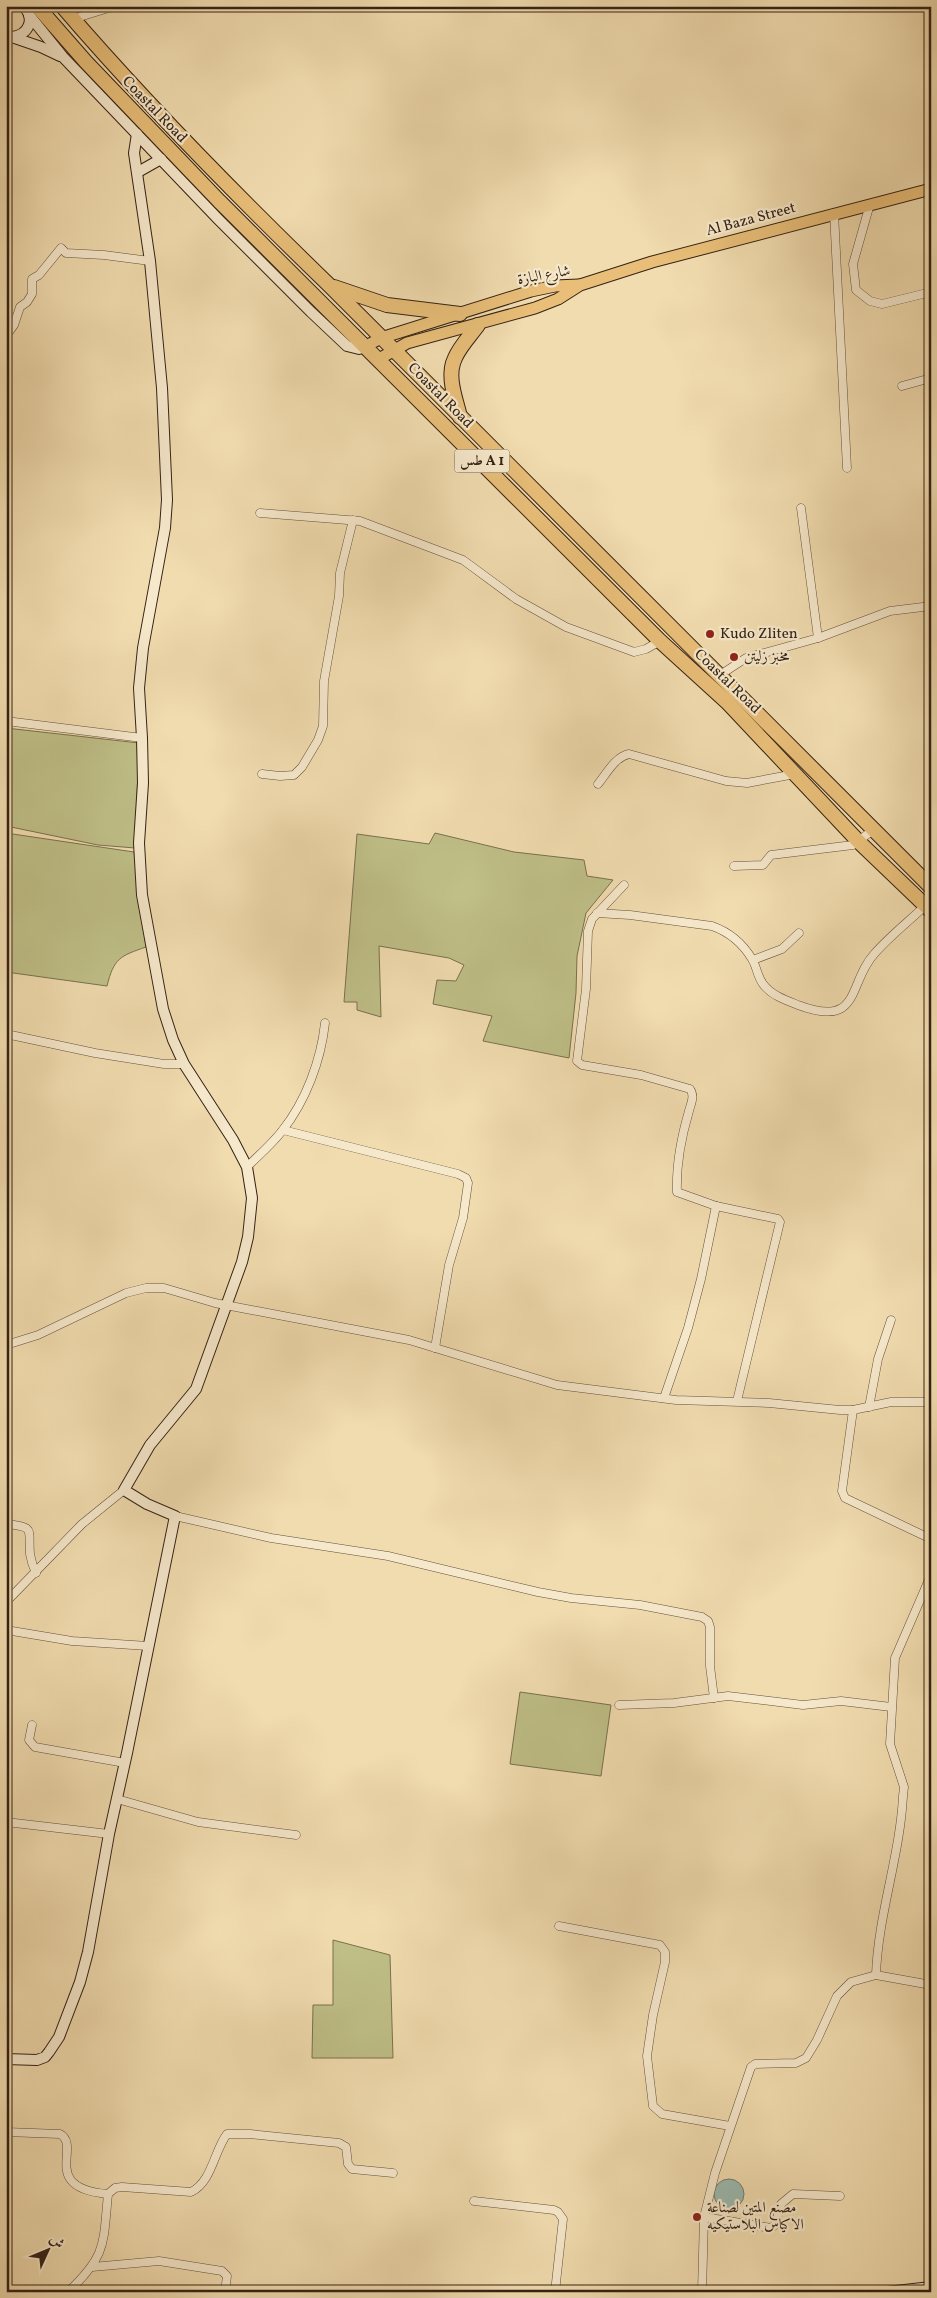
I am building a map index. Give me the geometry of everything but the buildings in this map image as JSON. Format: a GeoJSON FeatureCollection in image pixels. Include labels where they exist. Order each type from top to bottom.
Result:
{"type":"FeatureCollection","features":[{"type":"Feature","properties":{"kind":"highway","name":"Coastal Road"},"geometry":{"type":"LineString","coordinates":[[62,6],[110,62],[231,190],[790,744],[931,887]]}},
{"type":"Feature","properties":{"kind":"highway","name":"Coastal Road"},"geometry":{"type":"LineString","coordinates":[[30,9],[660,641],[727,702],[859,842],[928,908]]}},
{"type":"Feature","properties":{"kind":"highway"},"geometry":{"type":"LineString","coordinates":[[329,286],[387,305],[460,314]]}},
{"type":"Feature","properties":{"kind":"highway"},"geometry":{"type":"LineString","coordinates":[[460,418],[451,378],[452,367],[455,357],[478,325]]}},
{"type":"Feature","properties":{"kind":"highway"},"geometry":{"type":"LineString","coordinates":[[778,755],[790,744]]}},
{"type":"Feature","properties":{"kind":"main road","name":"Al Baza Street"},"geometry":{"type":"LineString","coordinates":[[580,285],[652,262],[931,189]]}},
{"type":"Feature","properties":{"kind":"main road","name":"شارع البازة"},"geometry":{"type":"LineString","coordinates":[[366,346],[381,338],[531,291],[555,286],[580,285]]}},
{"type":"Feature","properties":{"kind":"main road","name":"شارع البازة"},"geometry":{"type":"LineString","coordinates":[[379,359],[393,350],[427,336],[478,325],[535,308],[558,299],[580,285]]}},
{"type":"Feature","properties":{"kind":"street"},"geometry":{"type":"LineString","coordinates":[[73,19],[115,6]]}},
{"type":"Feature","properties":{"kind":"street"},"geometry":{"type":"LineString","coordinates":[[8,36],[26,32],[30,23],[30,9]]}},
{"type":"Feature","properties":{"kind":"street"},"geometry":{"type":"LineString","coordinates":[[30,9],[63,57],[161,159],[347,346],[359,349],[366,346]]}},
{"type":"Feature","properties":{"kind":"street"},"geometry":{"type":"LineString","coordinates":[[8,36],[63,57]]}},
{"type":"Feature","properties":{"kind":"street"},"geometry":{"type":"LineString","coordinates":[[6,1602],[82,1524],[124,1490],[150,1445],[196,1389],[242,1262],[248,1237],[252,1198],[247,1167],[233,1140],[184,1064],[173,1040],[163,1010],[142,895],[139,843],[143,783],[139,688],[143,648],[165,528],[167,500],[164,424],[150,261],[134,153],[137,134]]}},
{"type":"Feature","properties":{"kind":"street"},"geometry":{"type":"LineString","coordinates":[[138,172],[161,159]]}},
{"type":"Feature","properties":{"kind":"street"},"geometry":{"type":"LineString","coordinates":[[870,204],[853,264],[856,290],[870,301],[882,304],[931,292]]}},
{"type":"Feature","properties":{"kind":"street"},"geometry":{"type":"LineString","coordinates":[[834,213],[847,468]]}},
{"type":"Feature","properties":{"kind":"street"},"geometry":{"type":"LineString","coordinates":[[6,336],[14,325],[20,308],[32,294],[32,279],[44,270],[52,256],[61,248],[66,253],[104,255],[150,261]]}},
{"type":"Feature","properties":{"kind":"street"},"geometry":{"type":"LineString","coordinates":[[902,386],[931,378]]}},
{"type":"Feature","properties":{"kind":"street"},"geometry":{"type":"LineString","coordinates":[[801,508],[818,638]]}},
{"type":"Feature","properties":{"kind":"street"},"geometry":{"type":"LineString","coordinates":[[260,513],[353,520],[395,533],[463,560],[516,598],[566,627],[634,652],[646,649],[660,641]]}},
{"type":"Feature","properties":{"kind":"street"},"geometry":{"type":"LineString","coordinates":[[262,774],[280,776],[294,774],[302,767],[318,740],[322,726],[324,681],[339,596],[340,573],[353,520]]}},
{"type":"Feature","properties":{"kind":"street"},"geometry":{"type":"LineString","coordinates":[[720,676],[746,658],[818,638],[890,610],[931,606]]}},
{"type":"Feature","properties":{"kind":"street"},"geometry":{"type":"LineString","coordinates":[[6,721],[142,738]]}},
{"type":"Feature","properties":{"kind":"street"},"geometry":{"type":"LineString","coordinates":[[598,784],[622,755],[629,754],[726,781],[747,783],[795,774]]}},
{"type":"Feature","properties":{"kind":"street"},"geometry":{"type":"LineString","coordinates":[[734,866],[763,866],[771,855],[846,846],[859,842],[873,830]]}},
{"type":"Feature","properties":{"kind":"street"},"geometry":{"type":"LineString","coordinates":[[624,885],[592,919],[588,932],[586,989],[577,1061],[582,1065],[640,1075],[690,1089],[692,1099],[682,1134],[675,1183],[677,1192],[716,1206],[778,1219],[780,1222],[737,1401]]}},
{"type":"Feature","properties":{"kind":"street"},"geometry":{"type":"LineString","coordinates":[[597,913],[630,915],[712,926],[736,939],[753,960],[757,973],[771,993],[807,1008],[826,1012],[840,1009],[850,1001],[874,953],[928,908]]}},
{"type":"Feature","properties":{"kind":"street"},"geometry":{"type":"LineString","coordinates":[[753,960],[782,949],[799,933]]}},
{"type":"Feature","properties":{"kind":"street"},"geometry":{"type":"LineString","coordinates":[[247,1167],[283,1130],[300,1103],[316,1065],[324,1039],[325,1023]]}},
{"type":"Feature","properties":{"kind":"street"},"geometry":{"type":"LineString","coordinates":[[6,1034],[95,1053],[164,1064],[184,1064]]}},
{"type":"Feature","properties":{"kind":"street"},"geometry":{"type":"LineString","coordinates":[[283,1130],[406,1163],[458,1174],[466,1178],[468,1183],[463,1218],[449,1265],[435,1348]]}},
{"type":"Feature","properties":{"kind":"street"},"geometry":{"type":"LineString","coordinates":[[664,1398],[688,1328],[701,1279],[716,1206]]}},
{"type":"Feature","properties":{"kind":"street"},"geometry":{"type":"LineString","coordinates":[[6,1345],[38,1336],[126,1293],[146,1288],[164,1288],[203,1300],[409,1340],[557,1385],[699,1401],[737,1401],[853,1410],[891,1402],[931,1402]]}},
{"type":"Feature","properties":{"kind":"street"},"geometry":{"type":"LineString","coordinates":[[869,1407],[878,1359],[891,1320]]}},
{"type":"Feature","properties":{"kind":"street"},"geometry":{"type":"LineString","coordinates":[[853,1410],[842,1491],[845,1498],[931,1539]]}},
{"type":"Feature","properties":{"kind":"street"},"geometry":{"type":"LineString","coordinates":[[124,1490],[146,1504],[175,1516],[271,1538],[388,1556],[538,1592],[571,1598],[640,1605],[702,1617],[708,1621],[710,1627],[710,1666],[714,1698]]}},
{"type":"Feature","properties":{"kind":"street"},"geometry":{"type":"LineString","coordinates":[[6,2059],[37,2060],[45,2057],[59,2037],[70,2010],[88,1952],[109,1834],[175,1516]]}},
{"type":"Feature","properties":{"kind":"street"},"geometry":{"type":"LineString","coordinates":[[6,1524],[21,1526],[29,1531],[32,1536],[30,1553],[36,1573]]}},
{"type":"Feature","properties":{"kind":"street"},"geometry":{"type":"LineString","coordinates":[[876,1975],[904,1796],[904,1787],[890,1744],[894,1658],[931,1575]]}},
{"type":"Feature","properties":{"kind":"street"},"geometry":{"type":"LineString","coordinates":[[6,1630],[72,1641],[148,1646]]}},
{"type":"Feature","properties":{"kind":"street"},"geometry":{"type":"LineString","coordinates":[[619,1705],[674,1703],[728,1696],[804,1705],[841,1702],[891,1707]]}},
{"type":"Feature","properties":{"kind":"street"},"geometry":{"type":"LineString","coordinates":[[32,1726],[30,1740],[35,1747],[125,1762]]}},
{"type":"Feature","properties":{"kind":"street"},"geometry":{"type":"LineString","coordinates":[[117,1799],[198,1822],[296,1835]]}},
{"type":"Feature","properties":{"kind":"street"},"geometry":{"type":"LineString","coordinates":[[6,1822],[109,1834]]}},
{"type":"Feature","properties":{"kind":"street"},"geometry":{"type":"LineString","coordinates":[[559,1926],[660,1945],[665,1952],[665,1962],[650,2031],[647,2056],[654,2106],[662,2114],[730,2126]]}},
{"type":"Feature","properties":{"kind":"street"},"geometry":{"type":"LineString","coordinates":[[702,2292],[704,2218],[730,2126],[753,2065],[796,2063],[801,2061],[816,2040],[837,1996],[851,1982],[876,1975],[931,1985]]}},
{"type":"Feature","properties":{"kind":"street"},"geometry":{"type":"LineString","coordinates":[[6,2132],[60,2134],[66,2137],[68,2142],[65,2168],[70,2180],[93,2192],[108,2194],[116,2188],[122,2187],[191,2192],[196,2189],[210,2170],[224,2139],[232,2133],[339,2144],[346,2147],[348,2164],[352,2169],[394,2173]]}},
{"type":"Feature","properties":{"kind":"street"},"geometry":{"type":"LineString","coordinates":[[68,2292],[92,2267],[103,2246],[108,2194]]}},
{"type":"Feature","properties":{"kind":"street"},"geometry":{"type":"LineString","coordinates":[[704,2218],[771,2228],[775,2225],[781,2204],[793,2194],[840,2196]]}},
{"type":"Feature","properties":{"kind":"street"},"geometry":{"type":"LineString","coordinates":[[474,2201],[554,2210],[562,2215],[555,2292]]}},
{"type":"Feature","properties":{"kind":"street"},"geometry":{"type":"LineString","coordinates":[[92,2267],[159,2261],[222,2271],[227,2276],[225,2292]]}},
{"type":"Feature","properties":{"kind":"street"},"geometry":{"type":"LineString","coordinates":[[888,2292],[931,2287]]}},
{"type":"Feature","properties":{"kind":"green space"},"geometry":{"type":"Polygon","coordinates":[[[6,728],[139,743],[135,848],[98,845],[6,826],[6,728]]]}},
{"type":"Feature","properties":{"kind":"green space"},"geometry":{"type":"Polygon","coordinates":[[[6,833],[134,852],[146,947],[119,959],[112,969],[107,986],[6,972],[6,833]]]}},
{"type":"Feature","properties":{"kind":"green space"},"geometry":{"type":"Polygon","coordinates":[[[435,833],[514,852],[584,860],[587,876],[613,880],[586,913],[577,956],[576,993],[569,1058],[483,1041],[492,1016],[433,1004],[437,980],[456,981],[464,965],[449,958],[379,946],[381,1017],[357,1010],[357,1002],[344,1002],[357,834],[429,844],[435,833]]]}},
{"type":"Feature","properties":{"kind":"green space"},"geometry":{"type":"Polygon","coordinates":[[[520,1692],[611,1705],[601,1776],[510,1764],[520,1692]]]}},
{"type":"Feature","properties":{"kind":"green space"},"geometry":{"type":"Polygon","coordinates":[[[333,1940],[390,1955],[393,2058],[312,2058],[313,2005],[333,2005],[333,1940]]]}},
{"type":"Feature","properties":{"kind":"water"},"geometry":{"type":"Polygon","coordinates":[[[729,2179],[740,2183],[744,2194],[740,2205],[729,2209],[718,2205],[714,2194],[718,2183],[729,2179]]]}},
{"type":"Feature","properties":{"kind":"place","name":"Kudo Zliten"},"geometry":{"type":"Point","coordinates":[710,634]}},
{"type":"Feature","properties":{"kind":"place","name":"مخبز زليتن"},"geometry":{"type":"Point","coordinates":[734,657]}},
{"type":"Feature","properties":{"kind":"place","name":"مصنع المتين لصناعة الاكياس البلاستيكيه"},"geometry":{"type":"Point","coordinates":[697,2217]}}]}
